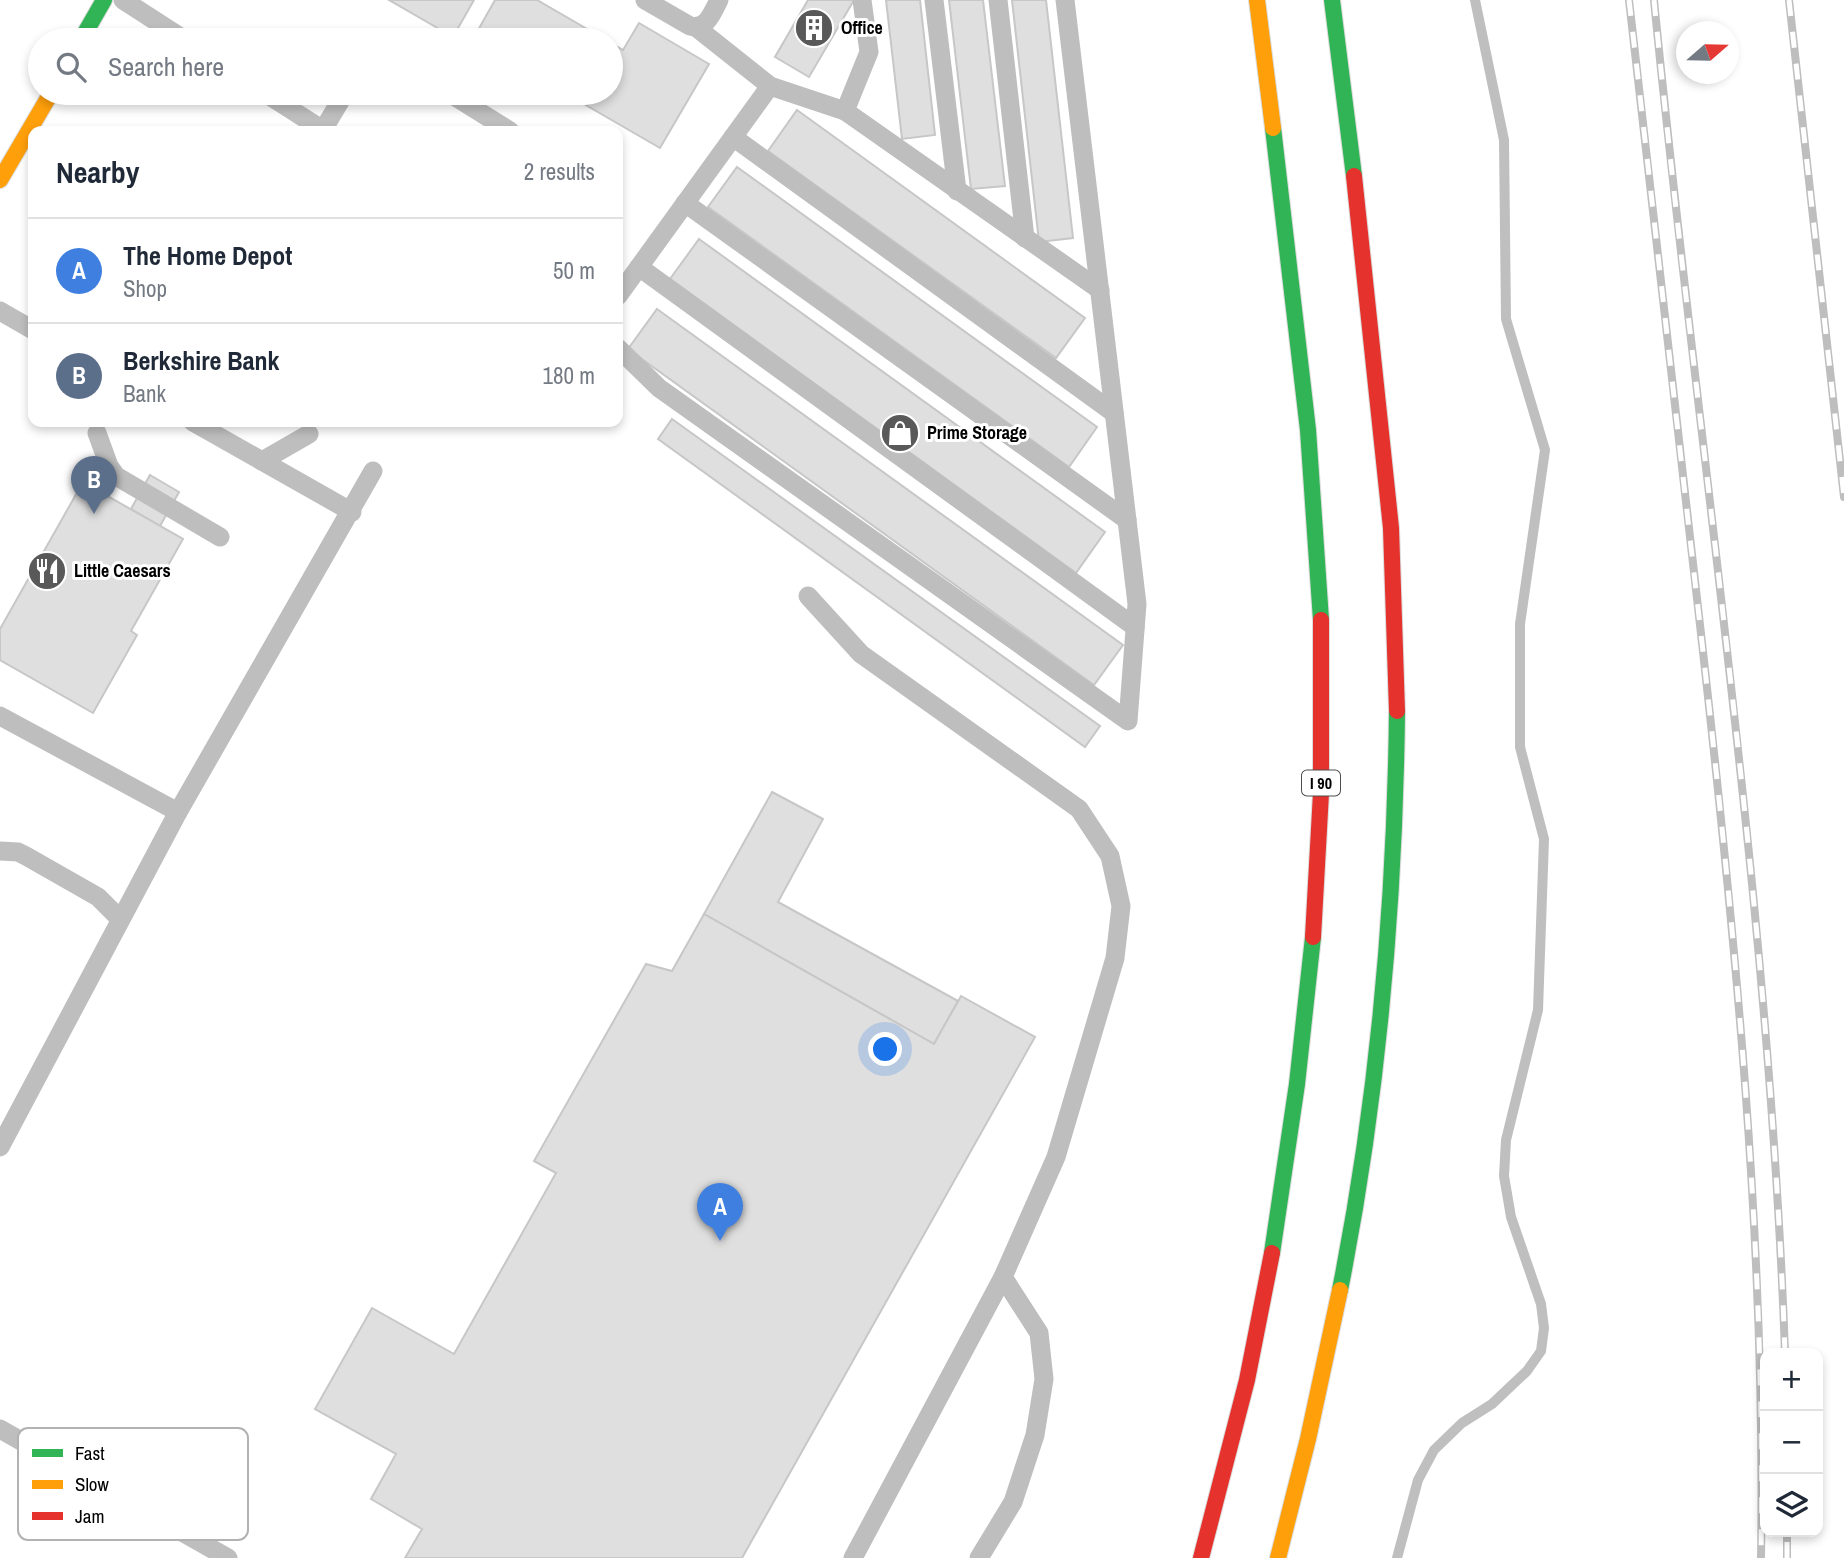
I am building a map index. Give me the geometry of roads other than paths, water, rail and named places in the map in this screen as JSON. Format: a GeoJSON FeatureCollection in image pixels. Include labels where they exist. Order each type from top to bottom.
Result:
{"type":"FeatureCollection","features":[{"type":"Feature","properties":{"kind":"main road"},"geometry":{"type":"LineString","coordinates":[[88,28],[104,0]]}},
{"type":"Feature","properties":{"kind":"main road","name":"I 90"},"geometry":{"type":"LineString","coordinates":[[1201,1558],[1258,1333],[1282,1194],[1314,950],[1320,824],[1322,699],[1318,561],[1298,337],[1258,0]]}},
{"type":"Feature","properties":{"kind":"main road"},"geometry":{"type":"LineString","coordinates":[[1278,1558],[1329,1345],[1355,1205],[1374,1081],[1386,970],[1394,827],[1394,572],[1370,316],[1332,0]]}},
{"type":"Feature","properties":{"kind":"main road"},"geometry":{"type":"LineString","coordinates":[[32,126],[44,105]]}},
{"type":"Feature","properties":{"kind":"main road"},"geometry":{"type":"LineString","coordinates":[[0,180],[28,132]]}},
{"type":"Feature","properties":{"kind":"lane"},"geometry":{"type":"LineString","coordinates":[[123,0],[166,28]]}},
{"type":"Feature","properties":{"kind":"lane"},"geometry":{"type":"LineString","coordinates":[[645,0],[697,28],[770,86],[845,111],[1100,290]]}},
{"type":"Feature","properties":{"kind":"lane"},"geometry":{"type":"LineString","coordinates":[[697,28],[709,18],[719,0]]}},
{"type":"Feature","properties":{"kind":"lane"},"geometry":{"type":"LineString","coordinates":[[845,111],[869,52],[862,0]]}},
{"type":"Feature","properties":{"kind":"lane"},"geometry":{"type":"LineString","coordinates":[[934,0],[957,191]]}},
{"type":"Feature","properties":{"kind":"lane"},"geometry":{"type":"LineString","coordinates":[[998,0],[1025,238]]}},
{"type":"Feature","properties":{"kind":"lane"},"geometry":{"type":"LineString","coordinates":[[623,353],[659,388],[1128,721],[1137,604],[1065,0]]}},
{"type":"Feature","properties":{"kind":"lane"},"geometry":{"type":"LineString","coordinates":[[623,289],[770,86]]}},
{"type":"Feature","properties":{"kind":"lane"},"geometry":{"type":"LineString","coordinates":[[284,105],[316,126]]}},
{"type":"Feature","properties":{"kind":"lane"},"geometry":{"type":"LineString","coordinates":[[327,126],[338,105]]}},
{"type":"Feature","properties":{"kind":"lane"},"geometry":{"type":"LineString","coordinates":[[468,105],[502,126]]}},
{"type":"Feature","properties":{"kind":"lane"},"geometry":{"type":"LineString","coordinates":[[733,137],[1114,413]]}},
{"type":"Feature","properties":{"kind":"lane"},"geometry":{"type":"LineString","coordinates":[[685,204],[1127,520]]}},
{"type":"Feature","properties":{"kind":"lane"},"geometry":{"type":"LineString","coordinates":[[639,267],[1135,627]]}},
{"type":"Feature","properties":{"kind":"lane"},"geometry":{"type":"LineString","coordinates":[[0,311],[28,327]]}},
{"type":"Feature","properties":{"kind":"lane"},"geometry":{"type":"LineString","coordinates":[[202,427],[352,512]]}},
{"type":"Feature","properties":{"kind":"lane"},"geometry":{"type":"LineString","coordinates":[[97,433],[116,477],[220,537]]}},
{"type":"Feature","properties":{"kind":"lane"},"geometry":{"type":"LineString","coordinates":[[262,461],[309,433]]}},
{"type":"Feature","properties":{"kind":"lane"},"geometry":{"type":"LineString","coordinates":[[0,1147],[177,812],[352,512],[373,471]]}},
{"type":"Feature","properties":{"kind":"lane"},"geometry":{"type":"LineString","coordinates":[[808,596],[861,654],[1079,809],[1110,856],[1121,906],[1115,958],[1056,1157],[1003,1276],[853,1558]]}},
{"type":"Feature","properties":{"kind":"lane"},"geometry":{"type":"LineString","coordinates":[[0,716],[177,812]]}},
{"type":"Feature","properties":{"kind":"lane"},"geometry":{"type":"LineString","coordinates":[[0,851],[18,852],[26,856],[98,897],[120,919]]}},
{"type":"Feature","properties":{"kind":"lane"},"geometry":{"type":"LineString","coordinates":[[979,1558],[1013,1502],[1035,1435],[1044,1379],[1039,1333],[1003,1276]]}},
{"type":"Feature","properties":{"kind":"lane"},"geometry":{"type":"LineString","coordinates":[[0,1429],[18,1439]]}},
{"type":"Feature","properties":{"kind":"lane"},"geometry":{"type":"LineString","coordinates":[[196,1540],[228,1558]]}},
{"type":"Feature","properties":{"kind":"waterway"},"geometry":{"type":"LineString","coordinates":[[1397,1558],[1418,1480],[1434,1450],[1462,1423],[1492,1404],[1527,1371],[1541,1351],[1544,1328],[1541,1304],[1511,1217],[1504,1176],[1506,1140],[1538,1010],[1544,839],[1520,747],[1520,624],[1545,450],[1506,319],[1504,140],[1475,0]]}},
{"type":"Feature","properties":{"kind":"railway"},"geometry":{"type":"LineString","coordinates":[[1629,0],[1713,741],[1746,1091],[1758,1324],[1761,1558]]}},
{"type":"Feature","properties":{"kind":"railway"},"geometry":{"type":"LineString","coordinates":[[1654,0],[1748,845],[1777,1183],[1785,1348]]}},
{"type":"Feature","properties":{"kind":"railway"},"geometry":{"type":"LineString","coordinates":[[1789,0],[1844,497]]}},
{"type":"Feature","properties":{"kind":"railway"},"geometry":{"type":"LineString","coordinates":[[1787,1537],[1787,1558]]}},
{"type":"Feature","properties":{"kind":"place","name":"Office"},"geometry":{"type":"Point","coordinates":[814,28]}},
{"type":"Feature","properties":{"kind":"place","name":"Prime Storage"},"geometry":{"type":"Point","coordinates":[900,433]}},
{"type":"Feature","properties":{"kind":"place","name":"Berkshire Bank"},"geometry":{"type":"Point","coordinates":[94,514]}},
{"type":"Feature","properties":{"kind":"place","name":"Little Caesars"},"geometry":{"type":"Point","coordinates":[47,571]}},
{"type":"Feature","properties":{"kind":"place","name":"The Home Depot"},"geometry":{"type":"Point","coordinates":[720,1241]}}]}
